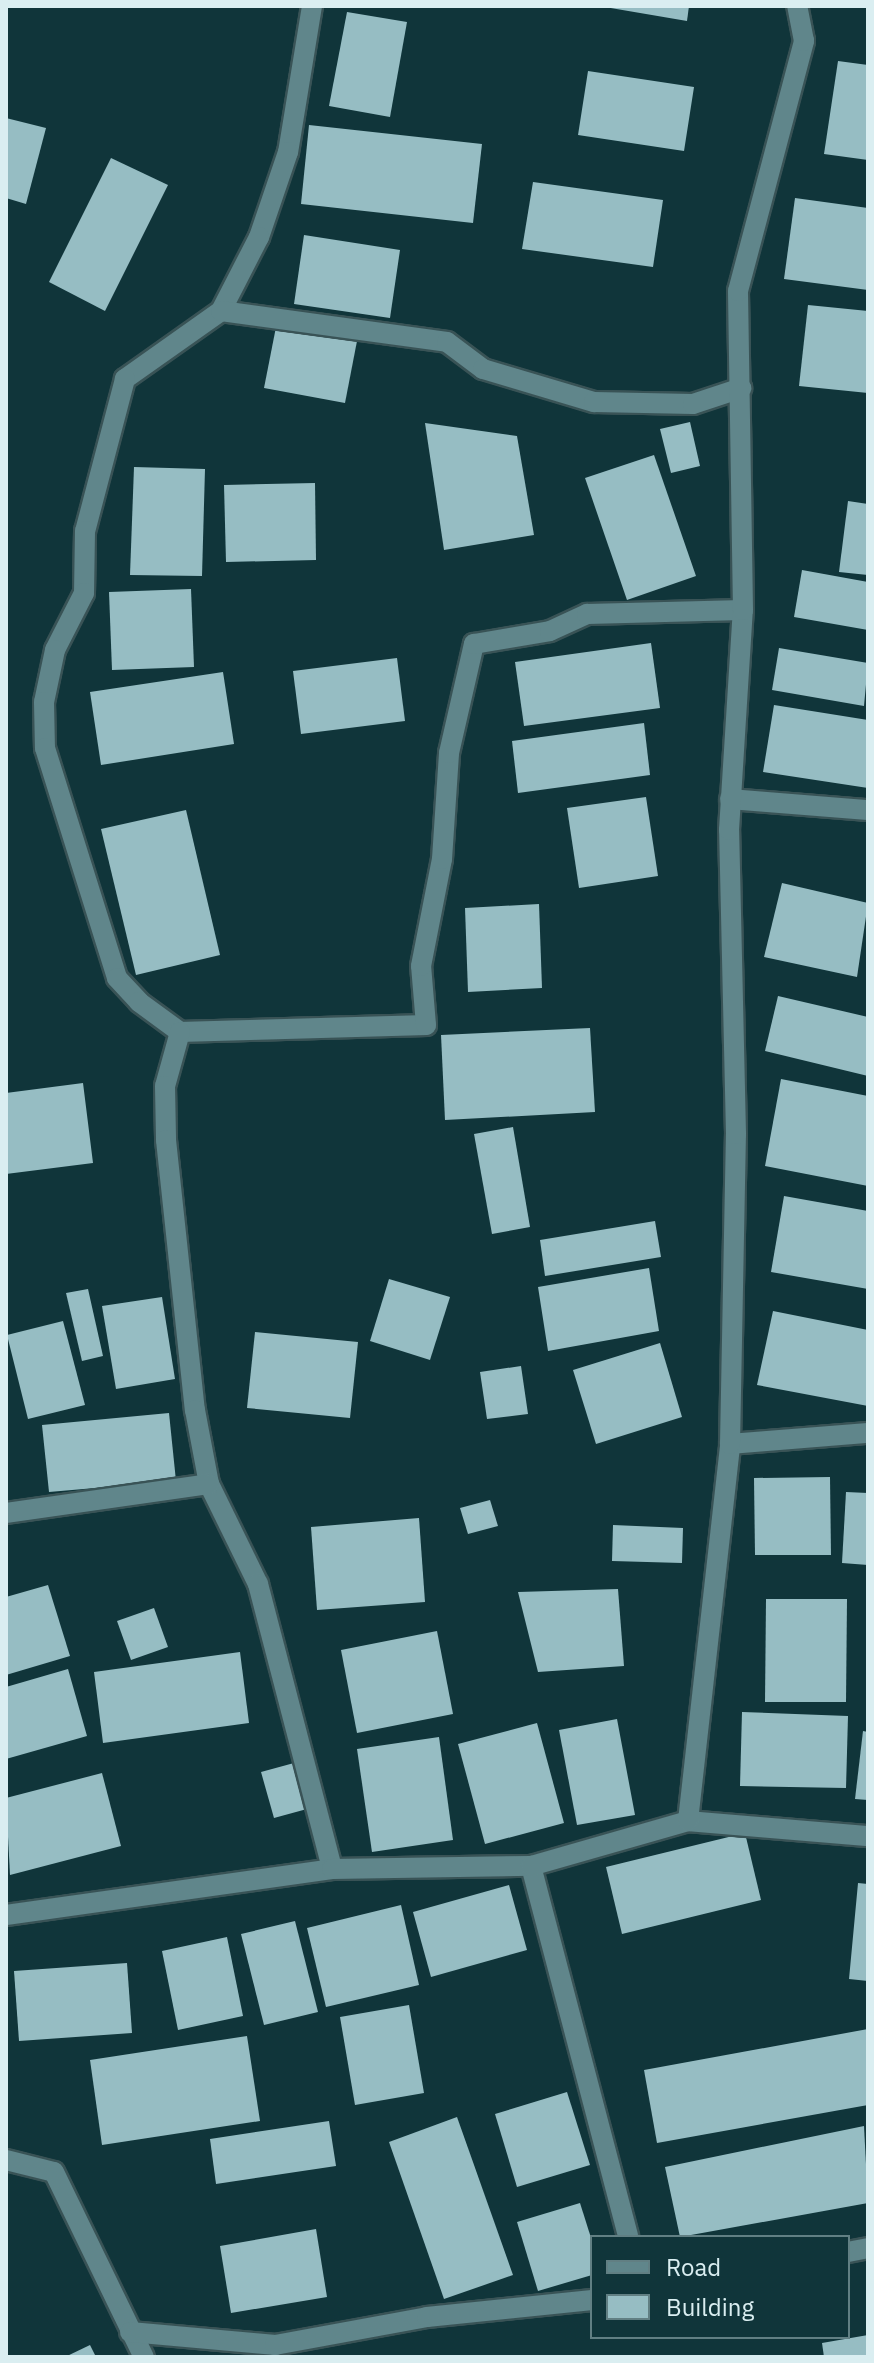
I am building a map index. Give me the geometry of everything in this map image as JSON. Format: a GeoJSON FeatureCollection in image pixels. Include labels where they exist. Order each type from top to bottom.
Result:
{"type":"FeatureCollection","features":[{"type":"Feature","properties":{"kind":"street"},"geometry":{"type":"LineString","coordinates":[[312,6],[288,152],[259,237],[221,311],[125,379],[85,531],[84,593],[55,650],[44,702],[45,748],[117,978],[139,1002],[180,1032],[426,1025],[421,966],[442,859],[449,753],[474,644],[550,631],[587,614],[743,610]]}},
{"type":"Feature","properties":{"kind":"street"},"geometry":{"type":"LineString","coordinates":[[688,1821],[730,1444],[736,1134],[730,799],[743,610],[738,291],[804,41],[797,6]]}},
{"type":"Feature","properties":{"kind":"street"},"geometry":{"type":"LineString","coordinates":[[221,311],[447,342],[483,369],[594,402],[693,404],[741,388]]}},
{"type":"Feature","properties":{"kind":"street"},"geometry":{"type":"LineString","coordinates":[[730,799],[868,810]]}},
{"type":"Feature","properties":{"kind":"street"},"geometry":{"type":"LineString","coordinates":[[180,1032],[165,1086],[166,1140],[195,1410],[209,1484],[258,1584],[332,1869]]}},
{"type":"Feature","properties":{"kind":"street"},"geometry":{"type":"LineString","coordinates":[[730,1444],[868,1433]]}},
{"type":"Feature","properties":{"kind":"street"},"geometry":{"type":"LineString","coordinates":[[6,1513],[209,1484]]}},
{"type":"Feature","properties":{"kind":"street"},"geometry":{"type":"LineString","coordinates":[[6,1915],[332,1869],[531,1866],[688,1821],[868,1836]]}},
{"type":"Feature","properties":{"kind":"street"},"geometry":{"type":"LineString","coordinates":[[531,1866],[627,2235]]}},
{"type":"Feature","properties":{"kind":"street"},"geometry":{"type":"LineString","coordinates":[[6,2160],[54,2172],[144,2357]]}},
{"type":"Feature","properties":{"kind":"street"},"geometry":{"type":"LineString","coordinates":[[130,2332],[275,2345],[427,2317],[590,2300]]}},
{"type":"Feature","properties":{"kind":"building"},"geometry":{"type":"Polygon","coordinates":[[[599,6],[689,6],[687,21],[599,6]]]}},
{"type":"Feature","properties":{"kind":"building"},"geometry":{"type":"Polygon","coordinates":[[[347,12],[407,22],[390,117],[329,106],[347,12]]]}},
{"type":"Feature","properties":{"kind":"building"},"geometry":{"type":"Polygon","coordinates":[[[838,61],[868,65],[868,160],[824,154],[838,61]]]}},
{"type":"Feature","properties":{"kind":"building"},"geometry":{"type":"Polygon","coordinates":[[[588,71],[694,87],[684,151],[578,135],[588,71]]]}},
{"type":"Feature","properties":{"kind":"building"},"geometry":{"type":"Polygon","coordinates":[[[6,118],[46,128],[26,204],[6,198],[6,118]]]}},
{"type":"Feature","properties":{"kind":"building"},"geometry":{"type":"Polygon","coordinates":[[[309,125],[482,144],[473,223],[301,204],[309,125]]]}},
{"type":"Feature","properties":{"kind":"building"},"geometry":{"type":"Polygon","coordinates":[[[111,158],[168,185],[105,311],[49,282],[111,158]]]}},
{"type":"Feature","properties":{"kind":"building"},"geometry":{"type":"Polygon","coordinates":[[[533,182],[663,200],[653,267],[522,249],[533,182]]]}},
{"type":"Feature","properties":{"kind":"building"},"geometry":{"type":"Polygon","coordinates":[[[795,198],[868,208],[868,290],[784,279],[795,198]]]}},
{"type":"Feature","properties":{"kind":"building"},"geometry":{"type":"Polygon","coordinates":[[[304,235],[400,250],[390,318],[294,304],[304,235]]]}},
{"type":"Feature","properties":{"kind":"building"},"geometry":{"type":"Polygon","coordinates":[[[808,305],[868,311],[868,393],[799,386],[808,305]]]}},
{"type":"Feature","properties":{"kind":"building"},"geometry":{"type":"Polygon","coordinates":[[[276,327],[357,341],[345,403],[264,388],[276,327]]]}},
{"type":"Feature","properties":{"kind":"building"},"geometry":{"type":"Polygon","coordinates":[[[690,422],[700,466],[671,473],[660,429],[690,422]]]}},
{"type":"Feature","properties":{"kind":"building"},"geometry":{"type":"Polygon","coordinates":[[[425,423],[517,436],[534,535],[444,550],[425,423]]]}},
{"type":"Feature","properties":{"kind":"building"},"geometry":{"type":"Polygon","coordinates":[[[654,455],[696,576],[627,600],[585,478],[654,455]]]}},
{"type":"Feature","properties":{"kind":"building"},"geometry":{"type":"Polygon","coordinates":[[[134,467],[205,469],[202,576],[130,575],[134,467]]]}},
{"type":"Feature","properties":{"kind":"building"},"geometry":{"type":"Polygon","coordinates":[[[315,483],[316,560],[226,562],[224,485],[315,483]]]}},
{"type":"Feature","properties":{"kind":"building"},"geometry":{"type":"Polygon","coordinates":[[[848,501],[868,504],[868,575],[839,572],[848,501]]]}},
{"type":"Feature","properties":{"kind":"building"},"geometry":{"type":"Polygon","coordinates":[[[802,570],[868,582],[868,630],[794,617],[802,570]]]}},
{"type":"Feature","properties":{"kind":"building"},"geometry":{"type":"Polygon","coordinates":[[[191,589],[194,667],[112,670],[109,592],[191,589]]]}},
{"type":"Feature","properties":{"kind":"building"},"geometry":{"type":"Polygon","coordinates":[[[651,643],[660,708],[524,726],[515,662],[651,643]]]}},
{"type":"Feature","properties":{"kind":"building"},"geometry":{"type":"Polygon","coordinates":[[[779,648],[868,663],[864,706],[772,690],[779,648]]]}},
{"type":"Feature","properties":{"kind":"building"},"geometry":{"type":"Polygon","coordinates":[[[397,658],[405,721],[301,734],[293,671],[397,658]]]}},
{"type":"Feature","properties":{"kind":"building"},"geometry":{"type":"Polygon","coordinates":[[[223,672],[234,744],[101,765],[90,692],[223,672]]]}},
{"type":"Feature","properties":{"kind":"building"},"geometry":{"type":"Polygon","coordinates":[[[774,705],[868,720],[868,788],[763,772],[774,705]]]}},
{"type":"Feature","properties":{"kind":"building"},"geometry":{"type":"Polygon","coordinates":[[[644,723],[650,775],[518,793],[512,741],[644,723]]]}},
{"type":"Feature","properties":{"kind":"building"},"geometry":{"type":"Polygon","coordinates":[[[646,797],[658,876],[579,888],[567,808],[646,797]]]}},
{"type":"Feature","properties":{"kind":"building"},"geometry":{"type":"Polygon","coordinates":[[[186,810],[220,955],[136,975],[101,829],[186,810]]]}},
{"type":"Feature","properties":{"kind":"building"},"geometry":{"type":"Polygon","coordinates":[[[782,883],[868,903],[857,977],[764,957],[782,883]]]}},
{"type":"Feature","properties":{"kind":"building"},"geometry":{"type":"Polygon","coordinates":[[[539,904],[542,988],[468,992],[465,908],[539,904]]]}},
{"type":"Feature","properties":{"kind":"building"},"geometry":{"type":"Polygon","coordinates":[[[778,996],[868,1017],[868,1076],[765,1051],[778,996]]]}},
{"type":"Feature","properties":{"kind":"building"},"geometry":{"type":"Polygon","coordinates":[[[590,1028],[595,1112],[445,1120],[441,1035],[590,1028]]]}},
{"type":"Feature","properties":{"kind":"building"},"geometry":{"type":"Polygon","coordinates":[[[781,1079],[868,1096],[868,1186],[765,1166],[781,1079]]]}},
{"type":"Feature","properties":{"kind":"building"},"geometry":{"type":"Polygon","coordinates":[[[83,1083],[93,1163],[6,1174],[6,1093],[83,1083]]]}},
{"type":"Feature","properties":{"kind":"building"},"geometry":{"type":"Polygon","coordinates":[[[513,1127],[530,1227],[492,1234],[474,1134],[513,1127]]]}},
{"type":"Feature","properties":{"kind":"building"},"geometry":{"type":"Polygon","coordinates":[[[784,1196],[868,1211],[868,1289],[771,1272],[784,1196]]]}},
{"type":"Feature","properties":{"kind":"building"},"geometry":{"type":"Polygon","coordinates":[[[655,1221],[661,1257],[545,1276],[540,1240],[655,1221]]]}},
{"type":"Feature","properties":{"kind":"building"},"geometry":{"type":"Polygon","coordinates":[[[649,1268],[659,1331],[548,1351],[538,1287],[649,1268]]]}},
{"type":"Feature","properties":{"kind":"building"},"geometry":{"type":"Polygon","coordinates":[[[389,1279],[450,1297],[430,1360],[370,1341],[389,1279]]]}},
{"type":"Feature","properties":{"kind":"building"},"geometry":{"type":"Polygon","coordinates":[[[88,1289],[103,1356],[82,1361],[66,1293],[88,1289]]]}},
{"type":"Feature","properties":{"kind":"building"},"geometry":{"type":"Polygon","coordinates":[[[162,1297],[175,1379],[116,1389],[102,1306],[162,1297]]]}},
{"type":"Feature","properties":{"kind":"building"},"geometry":{"type":"Polygon","coordinates":[[[773,1311],[868,1330],[868,1406],[757,1385],[773,1311]]]}},
{"type":"Feature","properties":{"kind":"building"},"geometry":{"type":"Polygon","coordinates":[[[63,1321],[85,1405],[28,1419],[7,1335],[63,1321]]]}},
{"type":"Feature","properties":{"kind":"building"},"geometry":{"type":"Polygon","coordinates":[[[255,1332],[358,1342],[350,1418],[247,1408],[255,1332]]]}},
{"type":"Feature","properties":{"kind":"building"},"geometry":{"type":"Polygon","coordinates":[[[660,1343],[682,1417],[596,1444],[573,1370],[660,1343]]]}},
{"type":"Feature","properties":{"kind":"building"},"geometry":{"type":"Polygon","coordinates":[[[521,1366],[528,1414],[487,1419],[480,1372],[521,1366]]]}},
{"type":"Feature","properties":{"kind":"building"},"geometry":{"type":"Polygon","coordinates":[[[169,1413],[176,1481],[49,1492],[42,1425],[169,1413]]]}},
{"type":"Feature","properties":{"kind":"building"},"geometry":{"type":"Polygon","coordinates":[[[830,1477],[831,1555],[755,1555],[754,1478],[830,1477]]]}},
{"type":"Feature","properties":{"kind":"building"},"geometry":{"type":"Polygon","coordinates":[[[846,1492],[868,1493],[868,1565],[842,1563],[846,1492]]]}},
{"type":"Feature","properties":{"kind":"building"},"geometry":{"type":"Polygon","coordinates":[[[490,1500],[498,1526],[468,1534],[460,1508],[490,1500]]]}},
{"type":"Feature","properties":{"kind":"building"},"geometry":{"type":"Polygon","coordinates":[[[419,1518],[425,1602],[317,1610],[311,1527],[419,1518]]]}},
{"type":"Feature","properties":{"kind":"building"},"geometry":{"type":"Polygon","coordinates":[[[613,1525],[683,1528],[682,1563],[612,1561],[613,1525]]]}},
{"type":"Feature","properties":{"kind":"building"},"geometry":{"type":"Polygon","coordinates":[[[48,1585],[70,1656],[6,1675],[6,1597],[48,1585]]]}},
{"type":"Feature","properties":{"kind":"building"},"geometry":{"type":"Polygon","coordinates":[[[618,1589],[624,1666],[538,1672],[518,1592],[618,1589]]]}},
{"type":"Feature","properties":{"kind":"building"},"geometry":{"type":"Polygon","coordinates":[[[766,1599],[847,1599],[846,1702],[765,1702],[766,1599]]]}},
{"type":"Feature","properties":{"kind":"building"},"geometry":{"type":"Polygon","coordinates":[[[154,1608],[168,1647],[131,1660],[117,1621],[154,1608]]]}},
{"type":"Feature","properties":{"kind":"building"},"geometry":{"type":"Polygon","coordinates":[[[437,1631],[453,1714],[357,1733],[341,1650],[437,1631]]]}},
{"type":"Feature","properties":{"kind":"building"},"geometry":{"type":"Polygon","coordinates":[[[240,1652],[249,1723],[103,1743],[94,1672],[240,1652]]]}},
{"type":"Feature","properties":{"kind":"building"},"geometry":{"type":"Polygon","coordinates":[[[68,1669],[87,1736],[6,1759],[6,1687],[68,1669]]]}},
{"type":"Feature","properties":{"kind":"building"},"geometry":{"type":"Polygon","coordinates":[[[742,1712],[848,1716],[846,1788],[740,1786],[742,1712]]]}},
{"type":"Feature","properties":{"kind":"building"},"geometry":{"type":"Polygon","coordinates":[[[617,1719],[635,1815],[577,1825],[559,1730],[617,1719]]]}},
{"type":"Feature","properties":{"kind":"building"},"geometry":{"type":"Polygon","coordinates":[[[537,1723],[564,1823],[485,1844],[458,1744],[537,1723]]]}},
{"type":"Feature","properties":{"kind":"building"},"geometry":{"type":"Polygon","coordinates":[[[863,1731],[868,1732],[868,1800],[855,1799],[863,1731]]]}},
{"type":"Feature","properties":{"kind":"building"},"geometry":{"type":"Polygon","coordinates":[[[439,1737],[453,1840],[372,1852],[357,1749],[439,1737]]]}},
{"type":"Feature","properties":{"kind":"building"},"geometry":{"type":"Polygon","coordinates":[[[294,1763],[307,1809],[274,1818],[261,1772],[294,1763]]]}},
{"type":"Feature","properties":{"kind":"building"},"geometry":{"type":"Polygon","coordinates":[[[102,1773],[121,1846],[10,1875],[6,1798],[102,1773]]]}},
{"type":"Feature","properties":{"kind":"building"},"geometry":{"type":"Polygon","coordinates":[[[745,1833],[761,1900],[622,1934],[606,1867],[745,1833]]]}},
{"type":"Feature","properties":{"kind":"building"},"geometry":{"type":"Polygon","coordinates":[[[858,1883],[868,1884],[868,1981],[849,1979],[858,1883]]]}},
{"type":"Feature","properties":{"kind":"building"},"geometry":{"type":"Polygon","coordinates":[[[509,1885],[527,1950],[431,1977],[413,1912],[509,1885]]]}},
{"type":"Feature","properties":{"kind":"building"},"geometry":{"type":"Polygon","coordinates":[[[401,1905],[419,1985],[326,2007],[307,1928],[401,1905]]]}},
{"type":"Feature","properties":{"kind":"building"},"geometry":{"type":"Polygon","coordinates":[[[295,1921],[318,2012],[264,2025],[241,1934],[295,1921]]]}},
{"type":"Feature","properties":{"kind":"building"},"geometry":{"type":"Polygon","coordinates":[[[227,1937],[243,2016],[178,2030],[162,1951],[227,1937]]]}},
{"type":"Feature","properties":{"kind":"building"},"geometry":{"type":"Polygon","coordinates":[[[127,1963],[132,2033],[19,2041],[14,1971],[127,1963]]]}},
{"type":"Feature","properties":{"kind":"building"},"geometry":{"type":"Polygon","coordinates":[[[409,2005],[424,2093],[355,2105],[340,2017],[409,2005]]]}},
{"type":"Feature","properties":{"kind":"building"},"geometry":{"type":"Polygon","coordinates":[[[868,2029],[868,2105],[657,2143],[644,2070],[868,2029]]]}},
{"type":"Feature","properties":{"kind":"building"},"geometry":{"type":"Polygon","coordinates":[[[247,2036],[260,2121],[102,2145],[90,2060],[247,2036]]]}},
{"type":"Feature","properties":{"kind":"building"},"geometry":{"type":"Polygon","coordinates":[[[567,2092],[590,2165],[517,2187],[495,2114],[567,2092]]]}},
{"type":"Feature","properties":{"kind":"building"},"geometry":{"type":"Polygon","coordinates":[[[457,2117],[513,2275],[444,2299],[389,2142],[457,2117]]]}},
{"type":"Feature","properties":{"kind":"building"},"geometry":{"type":"Polygon","coordinates":[[[329,2121],[336,2166],[216,2184],[210,2139],[329,2121]]]}},
{"type":"Feature","properties":{"kind":"building"},"geometry":{"type":"Polygon","coordinates":[[[864,2126],[868,2203],[680,2235],[665,2167],[864,2126]]]}},
{"type":"Feature","properties":{"kind":"building"},"geometry":{"type":"Polygon","coordinates":[[[580,2203],[590,2235],[590,2276],[538,2291],[517,2222],[580,2203]]]}},
{"type":"Feature","properties":{"kind":"building"},"geometry":{"type":"Polygon","coordinates":[[[316,2229],[327,2297],[231,2313],[220,2246],[316,2229]]]}},
{"type":"Feature","properties":{"kind":"building"},"geometry":{"type":"Polygon","coordinates":[[[868,2335],[868,2357],[824,2357],[822,2343],[868,2335]]]}},
{"type":"Feature","properties":{"kind":"building"},"geometry":{"type":"Polygon","coordinates":[[[90,2345],[96,2357],[65,2357],[90,2345]]]}}]}
